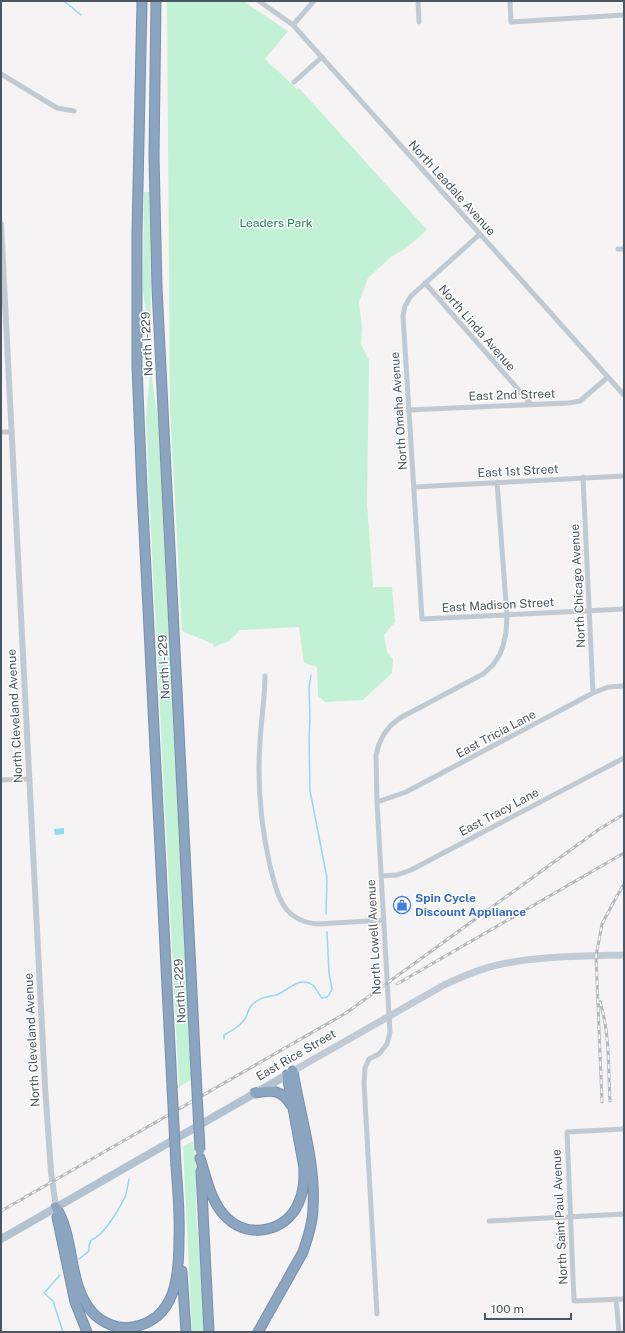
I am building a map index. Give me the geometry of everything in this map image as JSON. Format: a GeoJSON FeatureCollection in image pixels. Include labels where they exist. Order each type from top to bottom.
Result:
{"type":"FeatureCollection","features":[{"type":"Feature","properties":{"kind":"highway","name":"North I-229"},"geometry":{"type":"LineString","coordinates":[[142,1],[137,196],[137,366],[176,1166],[180,1217]]}},
{"type":"Feature","properties":{"kind":"highway","name":"North I-229"},"geometry":{"type":"LineString","coordinates":[[156,1],[154,163],[157,288],[209,1332]]}},
{"type":"Feature","properties":{"kind":"highway"},"geometry":{"type":"LineString","coordinates":[[200,1154],[211,1193],[222,1213],[228,1220],[244,1229],[255,1230],[273,1228],[293,1213],[298,1206],[303,1191],[304,1168],[294,1114],[290,1073]]}},
{"type":"Feature","properties":{"kind":"highway"},"geometry":{"type":"LineString","coordinates":[[258,1332],[303,1252],[308,1239],[313,1208],[313,1182],[309,1154],[290,1073]]}},
{"type":"Feature","properties":{"kind":"highway"},"geometry":{"type":"LineString","coordinates":[[255,1093],[272,1091],[282,1094],[288,1101],[294,1114]]}},
{"type":"Feature","properties":{"kind":"highway"},"geometry":{"type":"LineString","coordinates":[[56,1207],[66,1228],[75,1278],[83,1299],[95,1314],[105,1322],[124,1328],[139,1326],[150,1322],[158,1315],[168,1302],[174,1290],[179,1267],[180,1217]]}},
{"type":"Feature","properties":{"kind":"highway"},"geometry":{"type":"LineString","coordinates":[[56,1207],[75,1302],[87,1332]]}},
{"type":"Feature","properties":{"kind":"highway"},"geometry":{"type":"LineString","coordinates":[[180,1217],[186,1332]]}},
{"type":"Feature","properties":{"kind":"main road","name":"East Rice Street"},"geometry":{"type":"LineString","coordinates":[[1,1239],[388,1016],[444,985],[470,973],[494,966],[529,960],[624,954]]}},
{"type":"Feature","properties":{"kind":"street","name":"North Leadale Avenue"},"geometry":{"type":"LineString","coordinates":[[259,1],[293,25],[322,56],[624,395]]}},
{"type":"Feature","properties":{"kind":"street"},"geometry":{"type":"LineString","coordinates":[[293,25],[314,1]]}},
{"type":"Feature","properties":{"kind":"street"},"geometry":{"type":"LineString","coordinates":[[418,1],[419,22]]}},
{"type":"Feature","properties":{"kind":"street"},"geometry":{"type":"LineString","coordinates":[[510,1],[511,22],[624,15]]}},
{"type":"Feature","properties":{"kind":"street"},"geometry":{"type":"LineString","coordinates":[[294,82],[322,56]]}},
{"type":"Feature","properties":{"kind":"street"},"geometry":{"type":"LineString","coordinates":[[1,74],[56,108],[74,111]]}},
{"type":"Feature","properties":{"kind":"street","name":"North Cleveland Avenue"},"geometry":{"type":"LineString","coordinates":[[1,224],[4,330],[12,432],[45,1086],[51,1172],[56,1207]]}},
{"type":"Feature","properties":{"kind":"street","name":"North Omaha Avenue"},"geometry":{"type":"LineString","coordinates":[[422,619],[403,316],[405,306],[410,296],[480,234]]}},
{"type":"Feature","properties":{"kind":"street","name":"North Linda Avenue"},"geometry":{"type":"LineString","coordinates":[[425,283],[531,404]]}},
{"type":"Feature","properties":{"kind":"street","name":"East 2nd Street"},"geometry":{"type":"LineString","coordinates":[[408,410],[568,403],[580,401],[608,377]]}},
{"type":"Feature","properties":{"kind":"street"},"geometry":{"type":"LineString","coordinates":[[1,432],[12,432]]}},
{"type":"Feature","properties":{"kind":"street","name":"East 1st Street"},"geometry":{"type":"LineString","coordinates":[[414,487],[624,476]]}},
{"type":"Feature","properties":{"kind":"street","name":"North Chicago Avenue"},"geometry":{"type":"LineString","coordinates":[[583,477],[593,693]]}},
{"type":"Feature","properties":{"kind":"street"},"geometry":{"type":"LineString","coordinates":[[498,482],[507,616]]}},
{"type":"Feature","properties":{"kind":"street","name":"East Madison Street"},"geometry":{"type":"LineString","coordinates":[[422,619],[507,616],[624,609]]}},
{"type":"Feature","properties":{"kind":"street","name":"North Lowell Avenue"},"geometry":{"type":"LineString","coordinates":[[377,1314],[364,1083],[365,1068],[369,1059],[379,1054],[388,1044],[390,1032],[377,802],[376,755],[378,744],[391,725],[400,718],[477,678],[488,670],[497,659],[503,646],[506,633],[507,616]]}},
{"type":"Feature","properties":{"kind":"street"},"geometry":{"type":"LineString","coordinates":[[265,676],[265,694],[260,741],[260,796],[262,823],[267,853],[280,901],[289,913],[308,923],[318,924],[384,920]]}},
{"type":"Feature","properties":{"kind":"street","name":"East Tricia Lane"},"geometry":{"type":"LineString","coordinates":[[377,802],[406,792],[593,693],[608,687],[624,686]]}},
{"type":"Feature","properties":{"kind":"street","name":"East Tracy Lane"},"geometry":{"type":"LineString","coordinates":[[381,876],[397,874],[410,870],[624,758]]}},
{"type":"Feature","properties":{"kind":"street"},"geometry":{"type":"LineString","coordinates":[[1,780],[30,779]]}},
{"type":"Feature","properties":{"kind":"street","name":"North Saint Paul Avenue"},"geometry":{"type":"LineString","coordinates":[[616,1299],[574,1301],[567,1132],[624,1129]]}},
{"type":"Feature","properties":{"kind":"street"},"geometry":{"type":"LineString","coordinates":[[489,1221],[624,1214]]}},
{"type":"Feature","properties":{"kind":"street"},"geometry":{"type":"LineString","coordinates":[[619,1332],[616,1299],[624,1299]]}},
{"type":"Feature","properties":{"kind":"green space","name":"Leaders Park"},"geometry":{"type":"Polygon","coordinates":[[[167,1],[243,1],[288,31],[265,59],[297,89],[299,88],[427,230],[406,248],[391,257],[368,278],[359,302],[362,329],[361,344],[369,360],[367,503],[373,587],[392,587],[395,622],[384,635],[387,652],[393,659],[392,673],[363,700],[325,702],[318,696],[317,667],[304,663],[299,627],[240,630],[229,641],[214,647],[213,644],[182,631],[170,406],[167,1]]]}},
{"type":"Feature","properties":{"kind":"green space"},"geometry":{"type":"Polygon","coordinates":[[[144,192],[149,192],[151,286],[150,338],[143,290],[144,192]]]}},
{"type":"Feature","properties":{"kind":"green space"},"geometry":{"type":"Polygon","coordinates":[[[150,372],[158,420],[191,1080],[179,1087],[149,493],[146,417],[150,372]]]}},
{"type":"Feature","properties":{"kind":"green space"},"geometry":{"type":"Polygon","coordinates":[[[193,1141],[196,1168],[196,1212],[204,1332],[192,1332],[183,1147],[193,1141]]]}},
{"type":"Feature","properties":{"kind":"water"},"geometry":{"type":"Polygon","coordinates":[[[64,828],[64,834],[55,835],[54,829],[64,828]]]}},
{"type":"Feature","properties":{"kind":"waterway"},"geometry":{"type":"LineString","coordinates":[[64,1],[81,15]]}},
{"type":"Feature","properties":{"kind":"waterway"},"geometry":{"type":"LineString","coordinates":[[311,675],[309,687],[310,791],[327,878],[326,914]]}},
{"type":"Feature","properties":{"kind":"waterway"},"geometry":{"type":"LineString","coordinates":[[224,1039],[224,1035],[243,1022],[247,1016],[249,1008],[258,1000],[276,995],[293,985],[308,982],[313,985],[322,998],[329,995],[332,989],[329,973],[327,932]]}},
{"type":"Feature","properties":{"kind":"waterway"},"geometry":{"type":"LineString","coordinates":[[79,1259],[89,1251],[91,1240],[106,1228],[115,1215],[125,1197],[129,1179]]}},
{"type":"Feature","properties":{"kind":"waterway"},"geometry":{"type":"LineString","coordinates":[[60,1275],[44,1293],[53,1301],[63,1332]]}},
{"type":"Feature","properties":{"kind":"railway"},"geometry":{"type":"LineString","coordinates":[[1,1211],[346,1013],[598,830],[624,814]]}},
{"type":"Feature","properties":{"kind":"railway"},"geometry":{"type":"LineString","coordinates":[[397,984],[624,853]]}},
{"type":"Feature","properties":{"kind":"railway"},"geometry":{"type":"LineString","coordinates":[[602,1102],[596,956],[602,924],[624,884]]}},
{"type":"Feature","properties":{"kind":"railway"},"geometry":{"type":"LineString","coordinates":[[600,1002],[606,1026],[610,1101]]}},
{"type":"Feature","properties":{"kind":"place","name":"Spin Cycle Discount Appliance"},"geometry":{"type":"Point","coordinates":[402,905]}}]}
